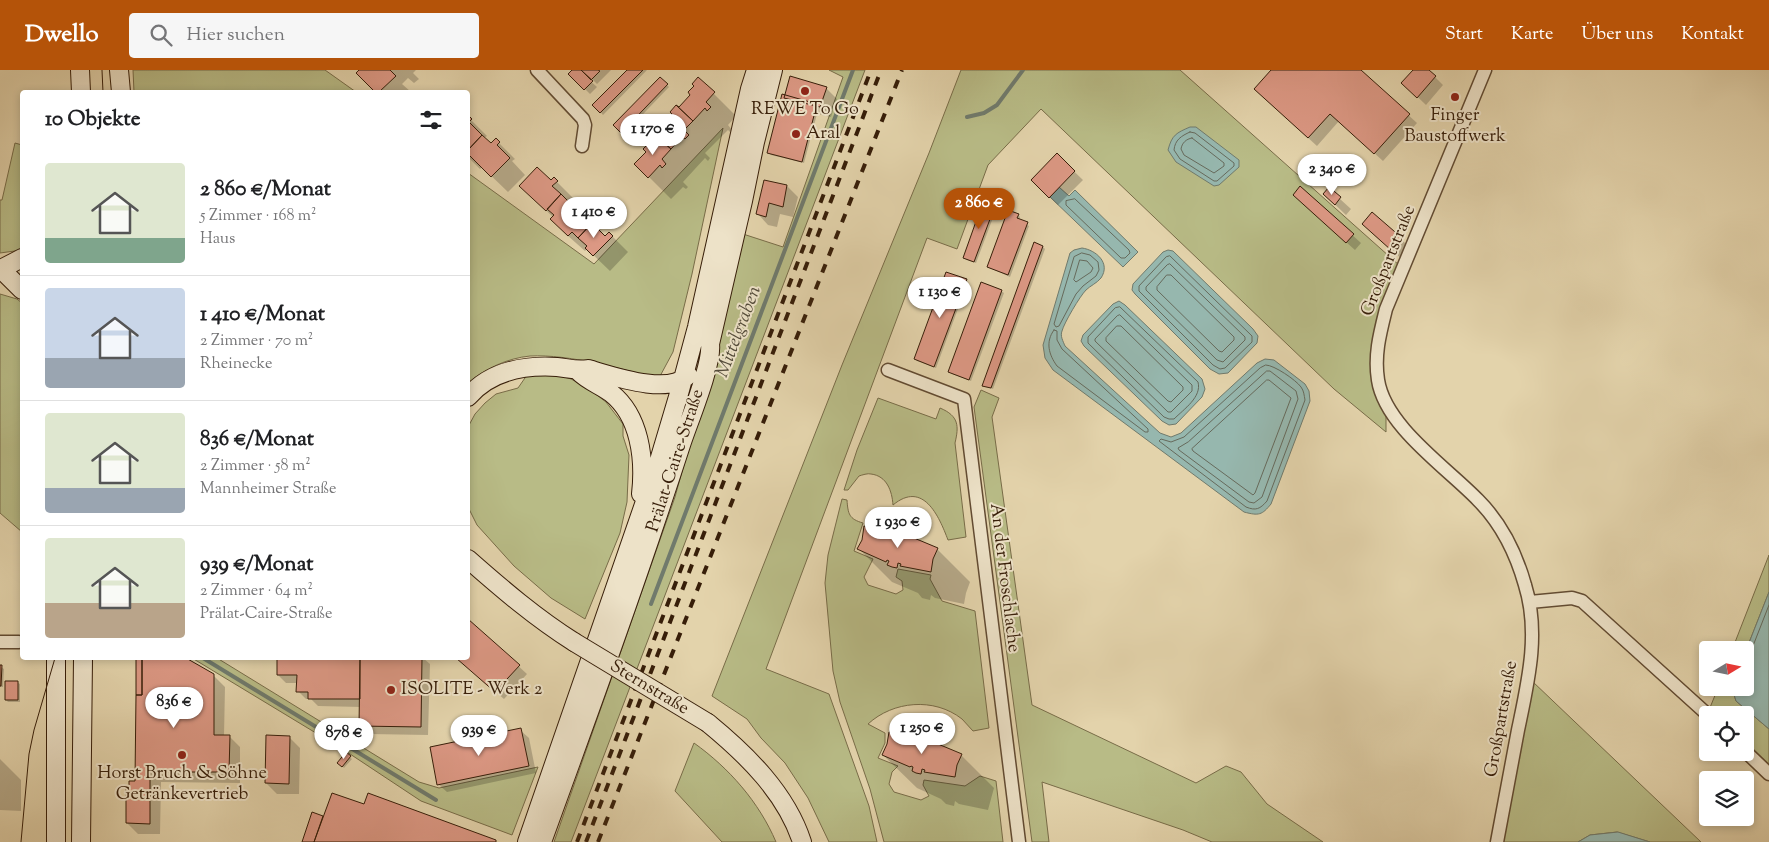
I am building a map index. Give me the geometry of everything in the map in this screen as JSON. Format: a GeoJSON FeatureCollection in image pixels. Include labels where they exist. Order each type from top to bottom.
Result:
{"type":"FeatureCollection","features":[{"type":"Feature","properties":{"kind":"street"},"geometry":{"type":"LineString","coordinates":[[80,70],[81,90]]}},
{"type":"Feature","properties":{"kind":"street"},"geometry":{"type":"LineString","coordinates":[[119,70],[120,90]]}},
{"type":"Feature","properties":{"kind":"street"},"geometry":{"type":"LineString","coordinates":[[537,70],[583,119],[585,125],[582,146]]}},
{"type":"Feature","properties":{"kind":"street","name":"Prälat-Caire-Straße"},"geometry":{"type":"LineString","coordinates":[[527,842],[572,736],[655,526],[711,352],[710,344],[741,170],[750,88],[756,70]]}},
{"type":"Feature","properties":{"kind":"street","name":"Prälat-Caire-Straße"},"geometry":{"type":"LineString","coordinates":[[542,842],[638,519],[658,464],[741,170],[773,70]]}},
{"type":"Feature","properties":{"kind":"street","name":"Großpartstraße"},"geometry":{"type":"LineString","coordinates":[[1485,70],[1386,309],[1378,341],[1376,363],[1378,381],[1384,399],[1403,429],[1479,500],[1506,536],[1516,558],[1530,602],[1532,642],[1530,667],[1498,842]]}},
{"type":"Feature","properties":{"kind":"street"},"geometry":{"type":"LineString","coordinates":[[1,269],[20,259]]}},
{"type":"Feature","properties":{"kind":"street"},"geometry":{"type":"LineString","coordinates":[[1,269],[20,270]]}},
{"type":"Feature","properties":{"kind":"street"},"geometry":{"type":"LineString","coordinates":[[1,269],[20,288]]}},
{"type":"Feature","properties":{"kind":"street"},"geometry":{"type":"LineString","coordinates":[[470,394],[495,376],[517,368],[542,366],[563,367],[578,371],[588,369],[648,384],[672,384],[682,381],[696,366],[703,350],[710,344]]}},
{"type":"Feature","properties":{"kind":"street","name":"An der Froschlache"},"geometry":{"type":"LineString","coordinates":[[888,370],[964,399],[1019,842]]}},
{"type":"Feature","properties":{"kind":"street"},"geometry":{"type":"LineString","coordinates":[[578,371],[586,379],[597,384],[612,395],[623,407],[635,428],[643,458],[643,481],[638,519]]}},
{"type":"Feature","properties":{"kind":"street"},"geometry":{"type":"LineString","coordinates":[[470,551],[482,572]]}},
{"type":"Feature","properties":{"kind":"street","name":"Sternstraße"},"geometry":{"type":"LineString","coordinates":[[470,561],[544,623],[708,724],[737,747],[766,779],[785,807],[802,842]]}},
{"type":"Feature","properties":{"kind":"street"},"geometry":{"type":"LineString","coordinates":[[1530,602],[1572,598],[1582,601],[1699,707]]}},
{"type":"Feature","properties":{"kind":"street"},"geometry":{"type":"LineString","coordinates":[[0,642],[19,642]]}},
{"type":"Feature","properties":{"kind":"street"},"geometry":{"type":"LineString","coordinates":[[56,660],[56,842]]}},
{"type":"Feature","properties":{"kind":"street"},"geometry":{"type":"LineString","coordinates":[[81,842],[83,660]]}},
{"type":"Feature","properties":{"kind":"street"},"geometry":{"type":"LineString","coordinates":[[1754,760],[1769,774]]}},
{"type":"Feature","properties":{"kind":"green space"},"geometry":{"type":"Polygon","coordinates":[[[133,70],[325,70],[353,90],[134,90],[133,70]]]}},
{"type":"Feature","properties":{"kind":"green space"},"geometry":{"type":"Polygon","coordinates":[[[829,70],[865,70],[571,842],[554,842],[675,497],[716,349],[743,234],[783,247],[843,77],[829,70]]]}},
{"type":"Feature","properties":{"kind":"green space"},"geometry":{"type":"Polygon","coordinates":[[[961,70],[1180,70],[1399,265],[1373,340],[1386,415],[1386,432],[1334,389],[1041,109],[988,165],[957,249],[927,238],[766,669],[829,694],[869,806],[877,842],[829,842],[808,798],[785,763],[761,738],[747,719],[712,696],[842,365],[961,70]]]}},
{"type":"Feature","properties":{"kind":"green space"},"geometry":{"type":"Polygon","coordinates":[[[723,128],[692,274],[673,352],[659,378],[561,357],[530,356],[513,359],[497,365],[470,381],[470,174],[594,264],[723,128]]]}},
{"type":"Feature","properties":{"kind":"green space"},"geometry":{"type":"Polygon","coordinates":[[[15,143],[20,144],[20,250],[0,253],[0,200],[2,200],[15,143]]]}},
{"type":"Feature","properties":{"kind":"green space"},"geometry":{"type":"Polygon","coordinates":[[[0,294],[20,301],[20,530],[0,513],[0,294]]]}},
{"type":"Feature","properties":{"kind":"green space"},"geometry":{"type":"Polygon","coordinates":[[[555,374],[585,386],[606,402],[623,424],[623,436],[629,455],[627,502],[620,533],[585,619],[551,598],[514,566],[477,525],[470,511],[470,423],[475,414],[485,403],[496,394],[518,388],[527,375],[555,374]]]}},
{"type":"Feature","properties":{"kind":"green space"},"geometry":{"type":"Polygon","coordinates":[[[981,390],[999,398],[992,417],[1032,705],[1196,783],[1226,766],[1241,772],[1267,804],[1323,842],[1212,842],[1183,830],[1042,782],[1049,842],[1032,842],[974,407],[981,390]]]}},
{"type":"Feature","properties":{"kind":"green space"},"geometry":{"type":"Polygon","coordinates":[[[878,398],[936,419],[940,408],[951,414],[954,418],[957,427],[955,443],[966,537],[948,540],[935,512],[921,499],[913,497],[904,498],[893,505],[888,485],[876,475],[859,476],[848,490],[844,490],[857,450],[878,398]]]}},
{"type":"Feature","properties":{"kind":"green space"},"geometry":{"type":"Polygon","coordinates":[[[842,499],[847,500],[852,518],[863,523],[854,551],[873,559],[864,577],[868,585],[896,594],[903,590],[902,581],[896,577],[898,569],[931,575],[930,579],[942,601],[975,611],[989,728],[973,731],[962,719],[951,712],[927,705],[901,707],[889,710],[878,716],[868,724],[885,733],[885,743],[878,758],[898,766],[892,772],[889,784],[894,792],[921,800],[929,796],[923,785],[924,780],[965,786],[980,776],[996,781],[1003,842],[884,842],[870,789],[840,702],[833,671],[825,583],[828,555],[842,499]]]}},
{"type":"Feature","properties":{"kind":"green space"},"geometry":{"type":"Polygon","coordinates":[[[1769,555],[1769,592],[1750,641],[1736,641],[1769,555]]]}},
{"type":"Feature","properties":{"kind":"green space"},"geometry":{"type":"Polygon","coordinates":[[[195,660],[220,660],[419,782],[439,788],[538,767],[512,835],[421,801],[344,750],[195,660]]]}},
{"type":"Feature","properties":{"kind":"green space"},"geometry":{"type":"Polygon","coordinates":[[[1532,681],[1701,842],[1650,842],[1617,832],[1590,835],[1578,842],[1502,842],[1532,681]]]}},
{"type":"Feature","properties":{"kind":"green space"},"geometry":{"type":"Polygon","coordinates":[[[1715,696],[1734,696],[1736,701],[1742,706],[1711,706],[1715,696]]]}},
{"type":"Feature","properties":{"kind":"green space"},"geometry":{"type":"Polygon","coordinates":[[[1754,716],[1769,729],[1769,767],[1754,753],[1754,716]]]}},
{"type":"Feature","properties":{"kind":"green space"},"geometry":{"type":"Polygon","coordinates":[[[694,743],[719,763],[742,787],[761,813],[776,842],[722,842],[675,791],[694,743]]]}},
{"type":"Feature","properties":{"kind":"water"},"geometry":{"type":"Polygon","coordinates":[[[1190,127],[1196,127],[1239,160],[1239,167],[1219,185],[1214,186],[1176,162],[1168,150],[1175,135],[1190,127]]]}},
{"type":"Feature","properties":{"kind":"water"},"geometry":{"type":"Polygon","coordinates":[[[1059,187],[1069,196],[1075,190],[1138,252],[1123,267],[1050,197],[1059,187]]]}},
{"type":"Feature","properties":{"kind":"water"},"geometry":{"type":"Polygon","coordinates":[[[1082,248],[1097,254],[1103,262],[1104,272],[1099,280],[1083,293],[1073,310],[1061,333],[1063,342],[1065,346],[1160,433],[1171,437],[1181,433],[1257,363],[1265,359],[1274,360],[1305,384],[1309,391],[1310,401],[1271,504],[1260,514],[1244,512],[1053,370],[1045,358],[1043,345],[1070,253],[1082,248]]]}},
{"type":"Feature","properties":{"kind":"water"},"geometry":{"type":"Polygon","coordinates":[[[1173,251],[1258,336],[1257,343],[1228,373],[1219,374],[1210,369],[1132,290],[1133,284],[1163,252],[1173,251]]]}},
{"type":"Feature","properties":{"kind":"water"},"geometry":{"type":"Polygon","coordinates":[[[1119,301],[1202,379],[1205,389],[1202,397],[1176,424],[1169,425],[1162,421],[1081,341],[1083,335],[1113,304],[1119,301]]]}},
{"type":"Feature","properties":{"kind":"water"},"geometry":{"type":"Polygon","coordinates":[[[1769,592],[1769,729],[1754,716],[1754,706],[1742,706],[1736,701],[1734,696],[1754,696],[1754,641],[1750,641],[1769,592]]]}},
{"type":"Feature","properties":{"kind":"water"},"geometry":{"type":"Polygon","coordinates":[[[1618,832],[1650,842],[1578,842],[1590,835],[1618,832]]]}},
{"type":"Feature","properties":{"kind":"building"},"geometry":{"type":"Polygon","coordinates":[[[359,70],[390,70],[396,76],[381,90],[373,90],[356,73],[359,70]]]}},
{"type":"Feature","properties":{"kind":"building"},"geometry":{"type":"Polygon","coordinates":[[[572,70],[581,70],[593,81],[584,90],[568,74],[572,70]]]}},
{"type":"Feature","properties":{"kind":"building"},"geometry":{"type":"Polygon","coordinates":[[[581,70],[598,70],[600,71],[591,80],[581,70]]]}},
{"type":"Feature","properties":{"kind":"building"},"geometry":{"type":"Polygon","coordinates":[[[627,70],[643,70],[600,113],[592,105],[627,70]]]}},
{"type":"Feature","properties":{"kind":"building"},"geometry":{"type":"Polygon","coordinates":[[[1271,70],[1361,70],[1410,114],[1374,154],[1330,114],[1308,138],[1254,89],[1271,70]]]}},
{"type":"Feature","properties":{"kind":"building"},"geometry":{"type":"Polygon","coordinates":[[[1413,70],[1429,70],[1436,76],[1417,98],[1401,83],[1413,70]]]}},
{"type":"Feature","properties":{"kind":"building"},"geometry":{"type":"Polygon","coordinates":[[[790,76],[827,87],[820,107],[784,98],[790,76]]]}},
{"type":"Feature","properties":{"kind":"building"},"geometry":{"type":"Polygon","coordinates":[[[660,77],[668,84],[621,133],[613,125],[660,77]]]}},
{"type":"Feature","properties":{"kind":"building"},"geometry":{"type":"Polygon","coordinates":[[[698,77],[715,92],[706,102],[711,107],[707,111],[705,108],[693,121],[676,105],[679,107],[690,95],[688,92],[694,86],[692,84],[698,77]]]}},
{"type":"Feature","properties":{"kind":"building"},"geometry":{"type":"Polygon","coordinates":[[[782,94],[817,104],[802,162],[767,153],[782,94]]]}},
{"type":"Feature","properties":{"kind":"building"},"geometry":{"type":"Polygon","coordinates":[[[676,105],[693,121],[684,130],[689,135],[685,139],[682,137],[671,149],[654,134],[657,136],[668,123],[666,121],[672,114],[670,112],[676,105]]]}},
{"type":"Feature","properties":{"kind":"building"},"geometry":{"type":"Polygon","coordinates":[[[470,123],[482,135],[470,148],[470,123]]]}},
{"type":"Feature","properties":{"kind":"building"},"geometry":{"type":"Polygon","coordinates":[[[654,134],[671,149],[662,159],[666,164],[662,168],[660,165],[648,178],[634,164],[646,152],[643,149],[649,143],[647,141],[654,134]]]}},
{"type":"Feature","properties":{"kind":"building"},"geometry":{"type":"Polygon","coordinates":[[[482,135],[491,143],[496,138],[500,142],[497,145],[510,158],[491,177],[470,156],[470,148],[482,135]]]}},
{"type":"Feature","properties":{"kind":"building"},"geometry":{"type":"Polygon","coordinates":[[[1057,153],[1075,171],[1049,198],[1031,180],[1057,153]]]}},
{"type":"Feature","properties":{"kind":"building"},"geometry":{"type":"Polygon","coordinates":[[[537,167],[551,180],[554,177],[558,181],[552,186],[561,194],[546,211],[519,186],[537,167]]]}},
{"type":"Feature","properties":{"kind":"building"},"geometry":{"type":"Polygon","coordinates":[[[764,180],[787,185],[783,207],[769,203],[766,217],[756,214],[764,180]]]}},
{"type":"Feature","properties":{"kind":"building"},"geometry":{"type":"Polygon","coordinates":[[[1300,186],[1354,234],[1346,243],[1293,195],[1300,186]]]}},
{"type":"Feature","properties":{"kind":"building"},"geometry":{"type":"Polygon","coordinates":[[[1329,187],[1341,197],[1335,205],[1323,194],[1329,187]]]}},
{"type":"Feature","properties":{"kind":"building"},"geometry":{"type":"Polygon","coordinates":[[[561,194],[574,207],[579,202],[583,207],[578,211],[592,223],[578,238],[572,232],[568,236],[550,219],[554,215],[547,209],[561,194]]]}},
{"type":"Feature","properties":{"kind":"building"},"geometry":{"type":"Polygon","coordinates":[[[984,199],[996,203],[974,262],[963,258],[984,199]]]}},
{"type":"Feature","properties":{"kind":"building"},"geometry":{"type":"Polygon","coordinates":[[[1008,210],[1019,214],[1017,218],[1028,222],[1008,275],[987,267],[1008,210]]]}},
{"type":"Feature","properties":{"kind":"building"},"geometry":{"type":"Polygon","coordinates":[[[1372,212],[1402,238],[1391,250],[1362,224],[1372,212]]]}},
{"type":"Feature","properties":{"kind":"building"},"geometry":{"type":"Polygon","coordinates":[[[592,223],[605,236],[609,232],[613,236],[593,256],[585,248],[587,246],[578,238],[592,223]]]}},
{"type":"Feature","properties":{"kind":"building"},"geometry":{"type":"Polygon","coordinates":[[[1034,242],[1043,246],[991,388],[982,386],[1034,242]]]}},
{"type":"Feature","properties":{"kind":"building"},"geometry":{"type":"Polygon","coordinates":[[[946,272],[967,279],[934,367],[914,359],[946,272]]]}},
{"type":"Feature","properties":{"kind":"building"},"geometry":{"type":"Polygon","coordinates":[[[981,282],[1002,290],[969,380],[948,372],[981,282]]]}},
{"type":"Feature","properties":{"kind":"building"},"geometry":{"type":"Polygon","coordinates":[[[864,526],[902,533],[938,548],[933,559],[931,572],[900,566],[901,564],[898,563],[897,568],[892,567],[887,565],[889,561],[887,560],[886,562],[857,549],[862,540],[864,526]]]}},
{"type":"Feature","properties":{"kind":"building"},"geometry":{"type":"Polygon","coordinates":[[[470,621],[520,665],[495,692],[458,660],[470,660],[470,621]]]}},
{"type":"Feature","properties":{"kind":"building"},"geometry":{"type":"Polygon","coordinates":[[[136,660],[142,660],[142,695],[136,695],[136,660]]]}},
{"type":"Feature","properties":{"kind":"building","name":"Horst Bruch & Söhne Getränkevertrieb"},"geometry":{"type":"Polygon","coordinates":[[[142,660],[190,660],[214,674],[214,735],[230,735],[229,772],[150,772],[150,824],[126,823],[126,787],[129,787],[129,781],[135,781],[136,695],[142,695],[142,660]]]}},
{"type":"Feature","properties":{"kind":"building"},"geometry":{"type":"Polygon","coordinates":[[[277,660],[360,660],[360,699],[308,699],[308,692],[296,692],[297,675],[277,675],[277,660]]]}},
{"type":"Feature","properties":{"kind":"building"},"geometry":{"type":"Polygon","coordinates":[[[360,660],[422,660],[421,727],[359,726],[360,660]]]}},
{"type":"Feature","properties":{"kind":"building"},"geometry":{"type":"Polygon","coordinates":[[[0,665],[2,665],[1,686],[0,686],[0,665]]]}},
{"type":"Feature","properties":{"kind":"building"},"geometry":{"type":"Polygon","coordinates":[[[5,681],[18,681],[18,700],[5,700],[5,681]]]}},
{"type":"Feature","properties":{"kind":"building"},"geometry":{"type":"Polygon","coordinates":[[[521,728],[529,766],[437,785],[430,747],[521,728]]]}},
{"type":"Feature","properties":{"kind":"building"},"geometry":{"type":"Polygon","coordinates":[[[889,732],[926,739],[962,754],[957,765],[955,777],[924,772],[925,770],[922,769],[921,774],[916,773],[912,771],[913,767],[882,755],[887,744],[889,732]]]}},
{"type":"Feature","properties":{"kind":"building"},"geometry":{"type":"Polygon","coordinates":[[[266,735],[290,736],[289,784],[265,783],[266,735]]]}},
{"type":"Feature","properties":{"kind":"building"},"geometry":{"type":"Polygon","coordinates":[[[346,752],[351,756],[342,767],[337,763],[346,752]]]}},
{"type":"Feature","properties":{"kind":"building"},"geometry":{"type":"Polygon","coordinates":[[[332,793],[364,804],[368,793],[496,840],[496,842],[314,842],[332,793]]]}},
{"type":"Feature","properties":{"kind":"building"},"geometry":{"type":"Polygon","coordinates":[[[312,812],[323,816],[314,842],[302,842],[312,812]]]}},
{"type":"Feature","properties":{"kind":"waterway","name":"Mittelgraben"},"geometry":{"type":"LineString","coordinates":[[651,604],[853,70]]}},
{"type":"Feature","properties":{"kind":"waterway","name":"Mittelgraben"},"geometry":{"type":"LineString","coordinates":[[967,117],[984,113],[997,105],[1023,70]]}},
{"type":"Feature","properties":{"kind":"waterway","name":"Mittelgraben"},"geometry":{"type":"LineString","coordinates":[[206,660],[436,800]]}},
{"type":"Feature","properties":{"kind":"tram line"},"geometry":{"type":"LineString","coordinates":[[102,70],[103,90]]}},
{"type":"Feature","properties":{"kind":"tram line"},"geometry":{"type":"LineString","coordinates":[[21,842],[29,754],[54,660]]}},
{"type":"Feature","properties":{"kind":"railway"},"geometry":{"type":"LineString","coordinates":[[577,842],[871,70]]}},
{"type":"Feature","properties":{"kind":"railway"},"geometry":{"type":"LineString","coordinates":[[586,842],[881,70]]}},
{"type":"Feature","properties":{"kind":"railway"},"geometry":{"type":"LineString","coordinates":[[598,842],[902,70]]}},
{"type":"Feature","properties":{"kind":"place","name":"REWE To Go"},"geometry":{"type":"Point","coordinates":[805,91]}},
{"type":"Feature","properties":{"kind":"place","name":"Finger Baustoffwerk"},"geometry":{"type":"Point","coordinates":[1455,97]}},
{"type":"Feature","properties":{"kind":"place","name":"Aral"},"geometry":{"type":"Point","coordinates":[796,134]}},
{"type":"Feature","properties":{"kind":"place","name":"ISOLITE - Werk 2"},"geometry":{"type":"Point","coordinates":[391,690]}},
{"type":"Feature","properties":{"kind":"place","name":"Horst Bruch & Söhne Getränkevertrieb"},"geometry":{"type":"Point","coordinates":[182,755]}}]}
